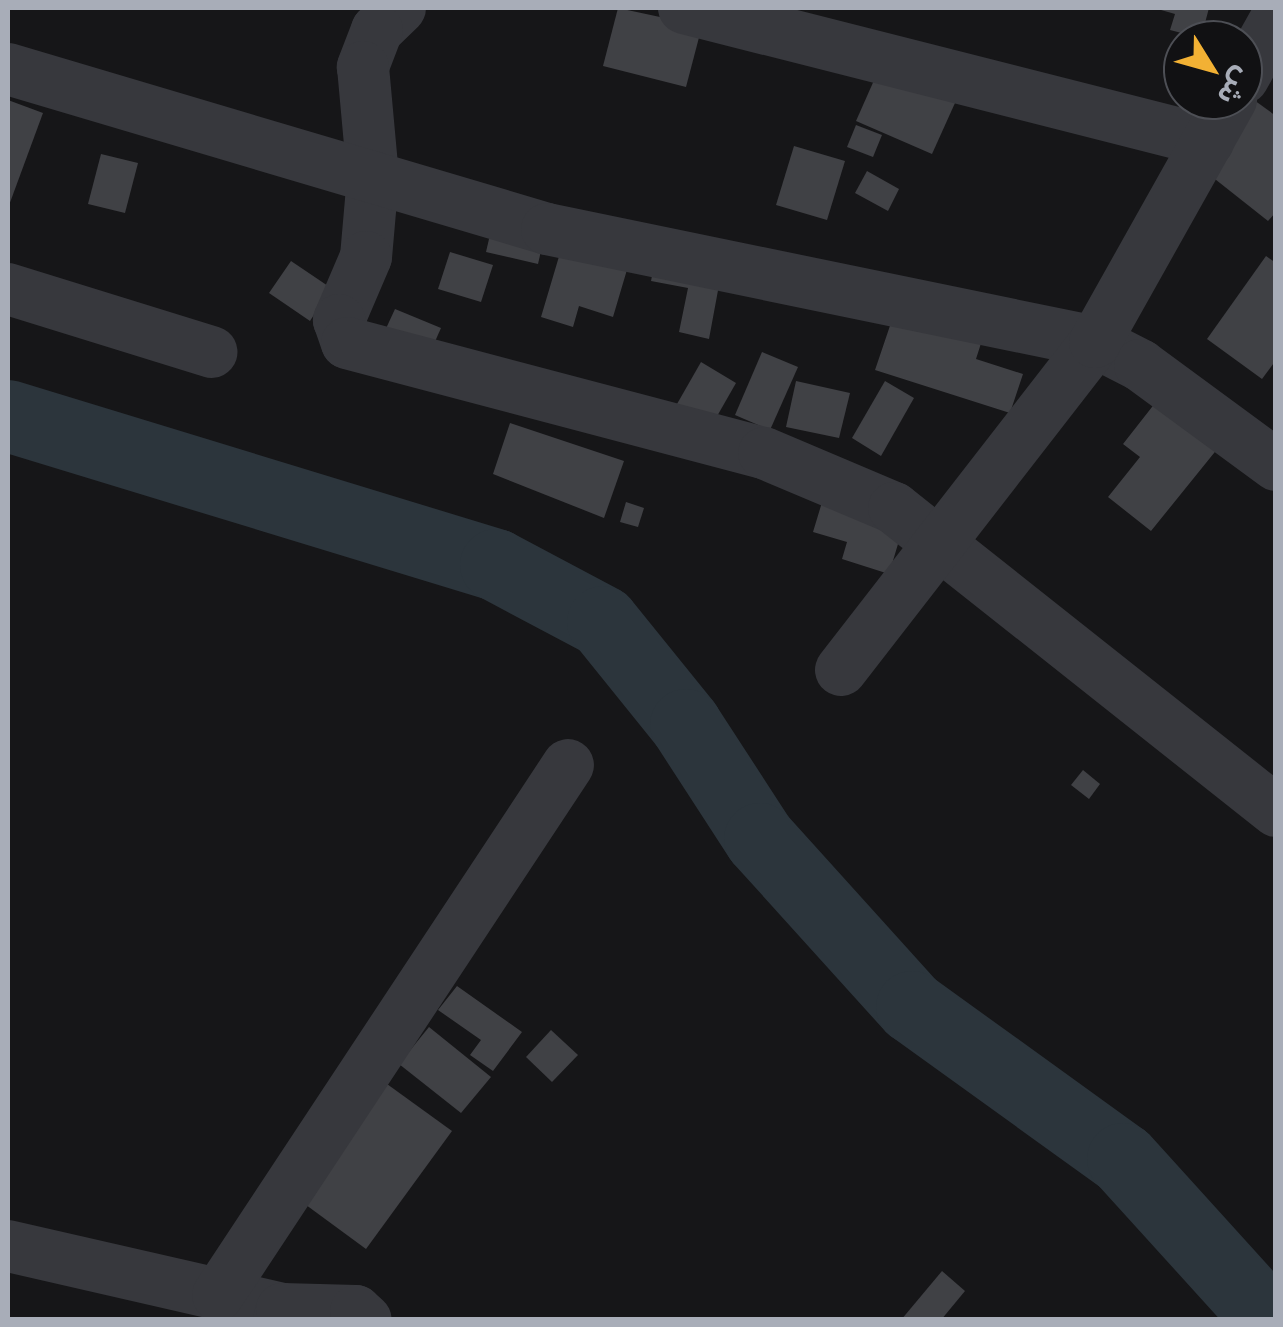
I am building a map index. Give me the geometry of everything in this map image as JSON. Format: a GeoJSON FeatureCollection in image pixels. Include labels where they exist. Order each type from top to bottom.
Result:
{"type":"FeatureCollection","features":[{"type":"Feature","properties":{"kind":"street"},"geometry":{"type":"LineString","coordinates":[[400,8],[377,30],[363,68],[373,177],[366,257],[340,320],[348,344],[764,453],[894,508],[941,541],[1276,811]]}},
{"type":"Feature","properties":{"kind":"street"},"geometry":{"type":"LineString","coordinates":[[684,8],[1163,108]]}},
{"type":"Feature","properties":{"kind":"street"},"geometry":{"type":"LineString","coordinates":[[1263,43],[1276,20]]}},
{"type":"Feature","properties":{"kind":"street"},"geometry":{"type":"LineString","coordinates":[[8,69],[547,228],[1095,342],[1140,365],[1276,466]]}},
{"type":"Feature","properties":{"kind":"street"},"geometry":{"type":"LineString","coordinates":[[842,670],[1095,342],[1219,120]]}},
{"type":"Feature","properties":{"kind":"street"},"geometry":{"type":"LineString","coordinates":[[8,288],[210,352]]}},
{"type":"Feature","properties":{"kind":"street"},"geometry":{"type":"LineString","coordinates":[[218,1294],[568,764]]}},
{"type":"Feature","properties":{"kind":"street"},"geometry":{"type":"LineString","coordinates":[[8,1246],[218,1294],[281,1314],[356,1311],[366,1320]]}},
{"type":"Feature","properties":{"kind":"building"},"geometry":{"type":"Polygon","coordinates":[[[618,8],[702,26],[686,87],[603,66],[618,8]]]}},
{"type":"Feature","properties":{"kind":"building"},"geometry":{"type":"Polygon","coordinates":[[[1154,8],[1209,8],[1206,20],[1173,20],[1175,14],[1154,8]]]}},
{"type":"Feature","properties":{"kind":"building"},"geometry":{"type":"Polygon","coordinates":[[[879,69],[955,103],[932,154],[856,121],[879,69]]]}},
{"type":"Feature","properties":{"kind":"building"},"geometry":{"type":"Polygon","coordinates":[[[8,100],[43,113],[8,208],[8,100]]]}},
{"type":"Feature","properties":{"kind":"building"},"geometry":{"type":"Polygon","coordinates":[[[1263,107],[1276,116],[1276,212],[1268,221],[1201,168],[1238,120],[1263,120],[1263,107]]]}},
{"type":"Feature","properties":{"kind":"building"},"geometry":{"type":"Polygon","coordinates":[[[856,125],[882,135],[873,157],[847,147],[856,125]]]}},
{"type":"Feature","properties":{"kind":"building"},"geometry":{"type":"Polygon","coordinates":[[[794,146],[845,161],[827,220],[776,205],[794,146]]]}},
{"type":"Feature","properties":{"kind":"building"},"geometry":{"type":"Polygon","coordinates":[[[101,154],[138,163],[125,213],[88,204],[101,154]]]}},
{"type":"Feature","properties":{"kind":"building"},"geometry":{"type":"Polygon","coordinates":[[[867,171],[899,189],[888,211],[855,193],[867,171]]]}},
{"type":"Feature","properties":{"kind":"building"},"geometry":{"type":"Polygon","coordinates":[[[492,226],[544,238],[538,264],[486,252],[492,226]]]}},
{"type":"Feature","properties":{"kind":"building"},"geometry":{"type":"Polygon","coordinates":[[[563,243],[629,263],[613,317],[579,306],[573,327],[541,317],[563,243]]]}},
{"type":"Feature","properties":{"kind":"building"},"geometry":{"type":"Polygon","coordinates":[[[450,252],[493,265],[481,302],[438,289],[450,252]]]}},
{"type":"Feature","properties":{"kind":"building"},"geometry":{"type":"Polygon","coordinates":[[[1266,256],[1276,263],[1276,360],[1262,379],[1207,339],[1266,256]]]}},
{"type":"Feature","properties":{"kind":"building"},"geometry":{"type":"Polygon","coordinates":[[[291,261],[331,288],[310,321],[269,293],[291,261]]]}},
{"type":"Feature","properties":{"kind":"building"},"geometry":{"type":"Polygon","coordinates":[[[653,271],[719,285],[709,339],[679,332],[688,288],[651,281],[653,271]]]}},
{"type":"Feature","properties":{"kind":"building"},"geometry":{"type":"Polygon","coordinates":[[[897,305],[984,334],[976,359],[1023,374],[1010,413],[875,370],[897,305]]]}},
{"type":"Feature","properties":{"kind":"building"},"geometry":{"type":"Polygon","coordinates":[[[395,309],[441,328],[429,355],[383,335],[395,309]]]}},
{"type":"Feature","properties":{"kind":"building"},"geometry":{"type":"Polygon","coordinates":[[[762,352],[798,367],[770,430],[735,415],[762,352]]]}},
{"type":"Feature","properties":{"kind":"building"},"geometry":{"type":"Polygon","coordinates":[[[701,362],[736,383],[712,425],[677,404],[701,362]]]}},
{"type":"Feature","properties":{"kind":"building"},"geometry":{"type":"Polygon","coordinates":[[[796,381],[850,393],[839,438],[786,427],[796,381]]]}},
{"type":"Feature","properties":{"kind":"building"},"geometry":{"type":"Polygon","coordinates":[[[885,381],[914,398],[881,456],[852,438],[885,381]]]}},
{"type":"Feature","properties":{"kind":"building"},"geometry":{"type":"Polygon","coordinates":[[[1170,384],[1231,432],[1151,531],[1108,497],[1140,457],[1123,444],[1170,384]]]}},
{"type":"Feature","properties":{"kind":"building"},"geometry":{"type":"Polygon","coordinates":[[[510,423],[624,461],[604,518],[493,474],[510,423]]]}},
{"type":"Feature","properties":{"kind":"building"},"geometry":{"type":"Polygon","coordinates":[[[826,489],[907,514],[889,574],[842,559],[847,542],[813,532],[826,489]]]}},
{"type":"Feature","properties":{"kind":"building"},"geometry":{"type":"Polygon","coordinates":[[[626,502],[644,508],[638,527],[620,522],[626,502]]]}},
{"type":"Feature","properties":{"kind":"building"},"geometry":{"type":"Polygon","coordinates":[[[1083,770],[1100,784],[1089,799],[1071,785],[1083,770]]]}},
{"type":"Feature","properties":{"kind":"building"},"geometry":{"type":"Polygon","coordinates":[[[457,986],[522,1032],[493,1071],[470,1055],[481,1040],[438,1010],[457,986]]]}},
{"type":"Feature","properties":{"kind":"building"},"geometry":{"type":"Polygon","coordinates":[[[429,1027],[491,1077],[461,1113],[399,1064],[429,1027]]]}},
{"type":"Feature","properties":{"kind":"building"},"geometry":{"type":"Polygon","coordinates":[[[551,1030],[578,1055],[552,1082],[526,1057],[551,1030]]]}},
{"type":"Feature","properties":{"kind":"building"},"geometry":{"type":"Polygon","coordinates":[[[387,1084],[452,1131],[366,1249],[302,1202],[387,1084]]]}},
{"type":"Feature","properties":{"kind":"building"},"geometry":{"type":"Polygon","coordinates":[[[942,1271],[965,1291],[941,1320],[901,1320],[942,1271]]]}},
{"type":"Feature","properties":{"kind":"waterway"},"geometry":{"type":"LineString","coordinates":[[8,416],[496,565],[603,622],[686,725],[760,839],[912,1007],[1123,1159],[1269,1320]]}}]}
